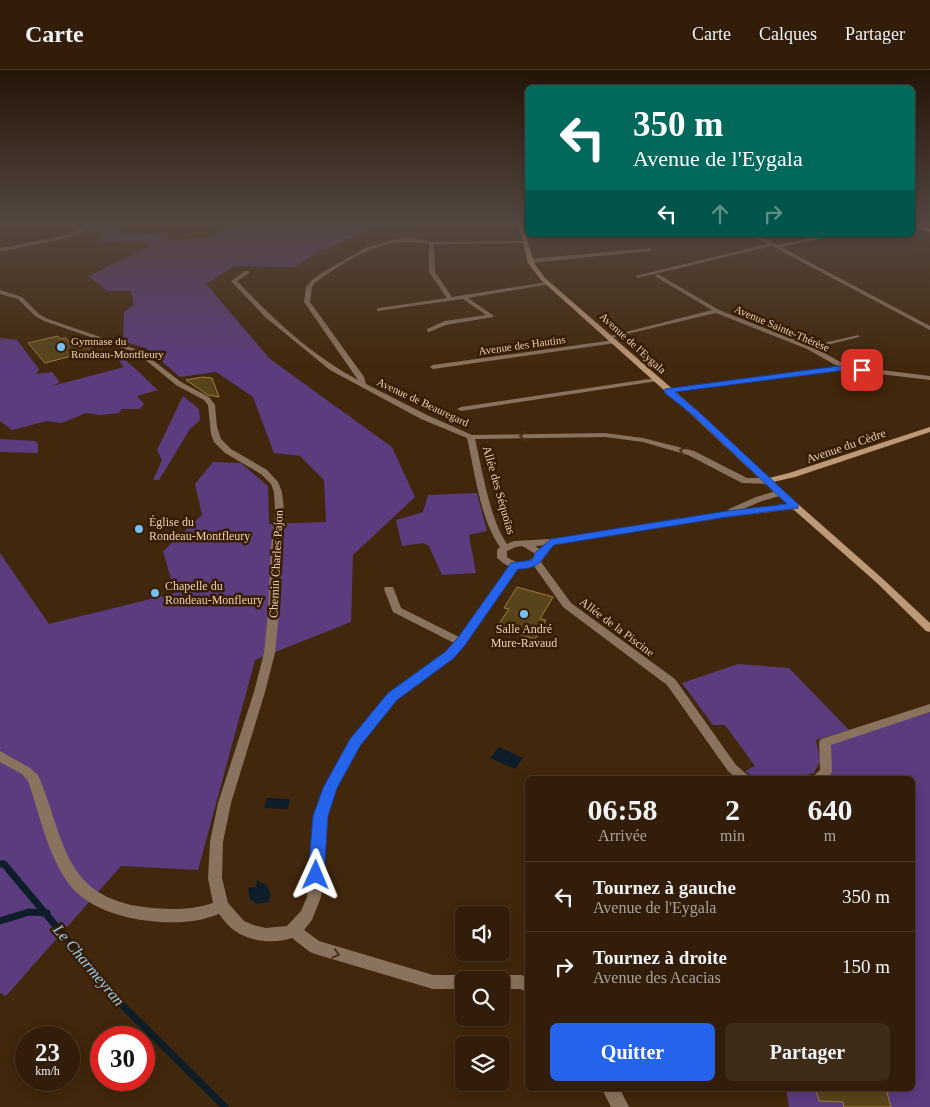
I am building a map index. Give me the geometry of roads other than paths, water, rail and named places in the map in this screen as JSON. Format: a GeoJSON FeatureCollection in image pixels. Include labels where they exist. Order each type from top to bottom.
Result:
{"type":"FeatureCollection","features":[{"type":"Feature","properties":{"kind":"street"},"geometry":{"type":"LineString","coordinates":[[331,270],[309,287],[308,302],[361,377],[363,386]]}},
{"type":"Feature","properties":{"kind":"street"},"geometry":{"type":"LineString","coordinates":[[432,270],[451,299]]}},
{"type":"Feature","properties":{"kind":"street","name":"Avenue de l'Eygala"},"geometry":{"type":"LineString","coordinates":[[535,270],[547,284],[668,391],[697,414],[780,493],[880,581],[930,630]]}},
{"type":"Feature","properties":{"kind":"street"},"geometry":{"type":"LineString","coordinates":[[638,276],[663,270]]}},
{"type":"Feature","properties":{"kind":"street"},"geometry":{"type":"LineString","coordinates":[[820,270],[930,328]]}},
{"type":"Feature","properties":{"kind":"street","name":"Avenue de Beauregard"},"geometry":{"type":"LineString","coordinates":[[247,272],[234,281],[267,316],[332,369],[424,417],[471,437],[605,435],[643,440],[691,453],[745,481],[768,481]]}},
{"type":"Feature","properties":{"kind":"street","name":"Avenue Sainte-Thérèse"},"geometry":{"type":"LineString","coordinates":[[658,276],[716,311],[809,348],[846,368]]}},
{"type":"Feature","properties":{"kind":"street"},"geometry":{"type":"LineString","coordinates":[[379,310],[547,284]]}},
{"type":"Feature","properties":{"kind":"street","name":"Chemin Charles Pajon"},"geometry":{"type":"LineString","coordinates":[[0,292],[20,298],[37,315],[46,320],[140,352],[184,388],[209,401],[213,408],[212,423],[214,436],[223,447],[264,473],[274,484],[280,498],[275,556],[272,643],[266,670],[222,815],[215,849],[215,878],[221,907],[231,922],[249,932],[282,935],[294,931]]}},
{"type":"Feature","properties":{"kind":"street"},"geometry":{"type":"LineString","coordinates":[[429,330],[445,323],[491,316],[473,306],[464,297]]}},
{"type":"Feature","properties":{"kind":"street","name":"Avenue des Hautins"},"geometry":{"type":"LineString","coordinates":[[433,367],[611,340],[716,311]]}},
{"type":"Feature","properties":{"kind":"street"},"geometry":{"type":"LineString","coordinates":[[809,348],[856,336]]}},
{"type":"Feature","properties":{"kind":"street"},"geometry":{"type":"LineString","coordinates":[[668,391],[846,368],[930,378]]}},
{"type":"Feature","properties":{"kind":"street"},"geometry":{"type":"LineString","coordinates":[[461,409],[656,380]]}},
{"type":"Feature","properties":{"kind":"street","name":"Avenue du Cèdre"},"geometry":{"type":"LineString","coordinates":[[768,481],[792,475],[930,429]]}},
{"type":"Feature","properties":{"kind":"street","name":"Allée des Séquoïas"},"geometry":{"type":"LineString","coordinates":[[471,437],[496,533],[501,544],[505,547]]}},
{"type":"Feature","properties":{"kind":"street"},"geometry":{"type":"LineString","coordinates":[[727,514],[760,498],[780,493]]}},
{"type":"Feature","properties":{"kind":"street"},"geometry":{"type":"LineString","coordinates":[[551,542],[538,558],[527,566],[515,566],[502,558],[501,553],[505,547],[514,544],[551,542],[727,514],[795,506]]}},
{"type":"Feature","properties":{"kind":"street"},"geometry":{"type":"LineString","coordinates":[[525,544],[535,548],[538,558]]}},
{"type":"Feature","properties":{"kind":"street","name":"Allée de la Piscine"},"geometry":{"type":"LineString","coordinates":[[538,558],[568,605],[671,682],[732,768],[742,776]]}},
{"type":"Feature","properties":{"kind":"street"},"geometry":{"type":"LineString","coordinates":[[455,982],[433,982],[315,947],[294,931],[306,915],[314,897],[321,816],[340,767],[355,743],[392,697],[449,655],[461,642],[515,566]]}},
{"type":"Feature","properties":{"kind":"street"},"geometry":{"type":"LineString","coordinates":[[389,589],[397,610],[461,642]]}},
{"type":"Feature","properties":{"kind":"street"},"geometry":{"type":"LineString","coordinates":[[820,776],[826,772],[825,742],[930,708]]}},
{"type":"Feature","properties":{"kind":"street"},"geometry":{"type":"LineString","coordinates":[[0,756],[26,770],[33,778],[61,854],[74,880],[88,896],[111,905],[168,916],[194,914],[221,907]]}},
{"type":"Feature","properties":{"kind":"street"},"geometry":{"type":"LineString","coordinates":[[510,983],[525,984]]}},
{"type":"Feature","properties":{"kind":"street"},"geometry":{"type":"LineString","coordinates":[[612,1091],[620,1107]]}},
{"type":"Feature","properties":{"kind":"water"},"geometry":{"type":"Polygon","coordinates":[[[499,747],[523,758],[515,769],[490,758],[499,747]]]}},
{"type":"Feature","properties":{"kind":"water"},"geometry":{"type":"Polygon","coordinates":[[[267,798],[290,799],[288,809],[264,808],[267,798]]]}},
{"type":"Feature","properties":{"kind":"water"},"geometry":{"type":"Polygon","coordinates":[[[257,880],[267,886],[271,895],[269,902],[257,904],[250,899],[248,888],[256,887],[257,880]]]}},
{"type":"Feature","properties":{"kind":"waterway","name":"Le Charmeyran"},"geometry":{"type":"LineString","coordinates":[[0,864],[4,864],[45,913]]}},
{"type":"Feature","properties":{"kind":"waterway"},"geometry":{"type":"LineString","coordinates":[[0,921],[29,912],[45,913]]}},
{"type":"Feature","properties":{"kind":"waterway","name":"Le Charmeyran"},"geometry":{"type":"LineString","coordinates":[[45,913],[123,1006],[225,1107]]}},
{"type":"Feature","properties":{"kind":"place","name":"Gymnase du Rondeau-Montfleury"},"geometry":{"type":"Point","coordinates":[61,347]}},
{"type":"Feature","properties":{"kind":"place","name":"Église du Rondeau-Montfleury"},"geometry":{"type":"Point","coordinates":[139,529]}},
{"type":"Feature","properties":{"kind":"place","name":"Chapelle du Rondeau-Monfleury"},"geometry":{"type":"Point","coordinates":[155,593]}},
{"type":"Feature","properties":{"kind":"place","name":"Salle André Mure-Ravaud"},"geometry":{"type":"Point","coordinates":[524,614]}}]}
